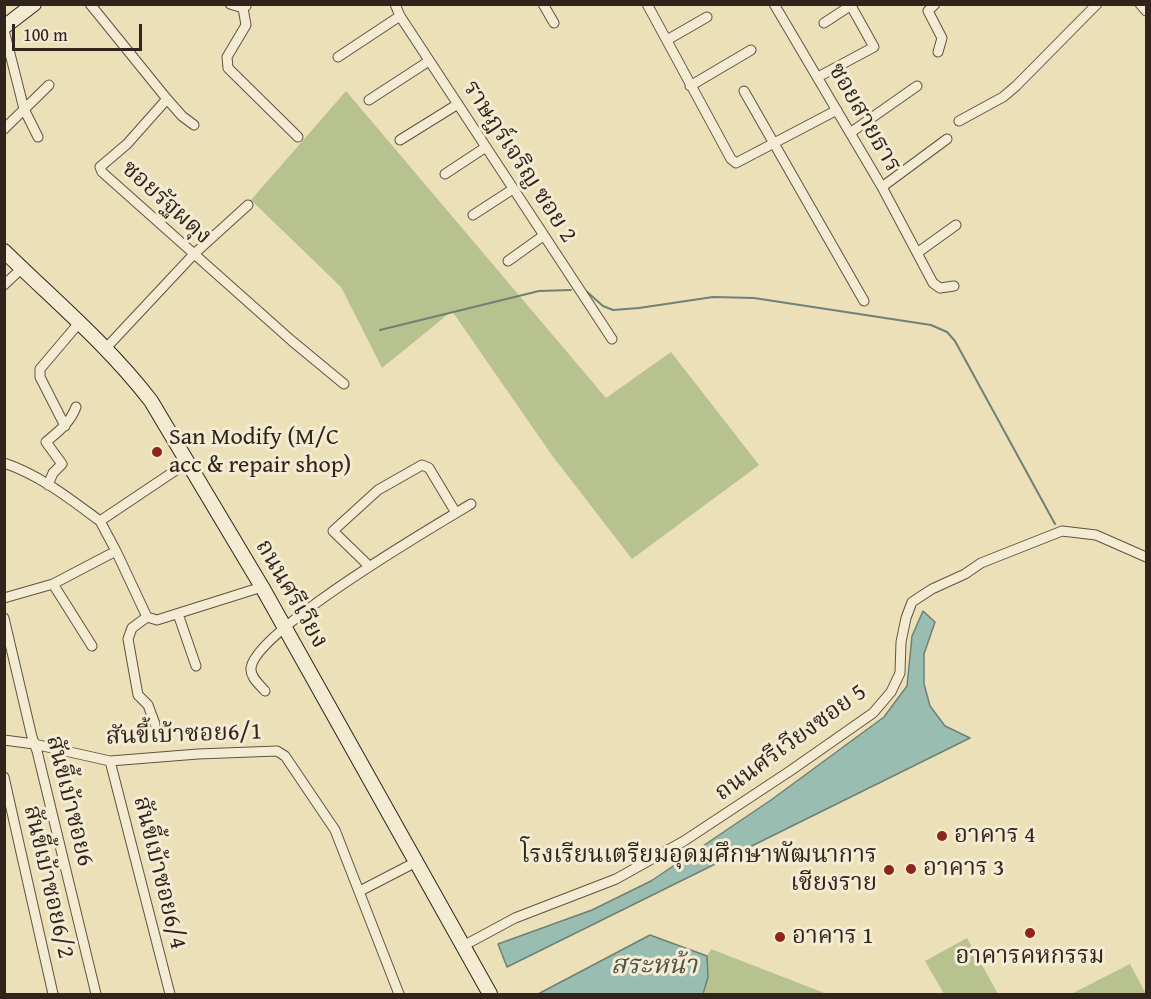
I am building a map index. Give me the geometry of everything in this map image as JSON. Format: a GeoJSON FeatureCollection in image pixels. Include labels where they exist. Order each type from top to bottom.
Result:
{"type":"FeatureCollection","features":[{"type":"Feature","properties":{"kind":"main road"},"geometry":{"type":"LineString","coordinates":[[4,28],[28,6]]}},
{"type":"Feature","properties":{"kind":"main road","name":"ถนนศรีเวียง"},"geometry":{"type":"LineString","coordinates":[[4,251],[106,348],[151,401],[262,587],[490,994]]}},
{"type":"Feature","properties":{"kind":"street"},"geometry":{"type":"LineString","coordinates":[[90,4],[167,99],[182,116],[194,125]]}},
{"type":"Feature","properties":{"kind":"street"},"geometry":{"type":"LineString","coordinates":[[230,4],[246,6],[246,25],[227,57],[228,68],[298,137]]}},
{"type":"Feature","properties":{"kind":"street","name":"ราษฎร์เจริญ ซอย 2"},"geometry":{"type":"LineString","coordinates":[[395,4],[400,16],[429,61],[612,339]]}},
{"type":"Feature","properties":{"kind":"street"},"geometry":{"type":"LineString","coordinates":[[543,4],[554,23]]}},
{"type":"Feature","properties":{"kind":"street"},"geometry":{"type":"LineString","coordinates":[[647,4],[690,86],[731,159],[736,163],[837,110]]}},
{"type":"Feature","properties":{"kind":"street","name":"ซอยสายธาร"},"geometry":{"type":"LineString","coordinates":[[774,4],[882,187],[933,283],[940,288],[954,286]]}},
{"type":"Feature","properties":{"kind":"street"},"geometry":{"type":"LineString","coordinates":[[934,4],[928,11],[942,38],[938,52]]}},
{"type":"Feature","properties":{"kind":"street"},"geometry":{"type":"LineString","coordinates":[[959,121],[1004,97],[1096,4]]}},
{"type":"Feature","properties":{"kind":"street"},"geometry":{"type":"LineString","coordinates":[[1140,4],[1146,11]]}},
{"type":"Feature","properties":{"kind":"street"},"geometry":{"type":"LineString","coordinates":[[818,77],[874,47],[850,5],[824,23]]}},
{"type":"Feature","properties":{"kind":"street"},"geometry":{"type":"LineString","coordinates":[[338,57],[400,16]]}},
{"type":"Feature","properties":{"kind":"street"},"geometry":{"type":"LineString","coordinates":[[667,40],[707,17]]}},
{"type":"Feature","properties":{"kind":"street"},"geometry":{"type":"LineString","coordinates":[[4,28],[24,109],[38,137]]}},
{"type":"Feature","properties":{"kind":"street"},"geometry":{"type":"LineString","coordinates":[[690,86],[751,50]]}},
{"type":"Feature","properties":{"kind":"street"},"geometry":{"type":"LineString","coordinates":[[369,100],[429,61]]}},
{"type":"Feature","properties":{"kind":"street"},"geometry":{"type":"LineString","coordinates":[[4,129],[49,85]]}},
{"type":"Feature","properties":{"kind":"street"},"geometry":{"type":"LineString","coordinates":[[850,133],[917,86]]}},
{"type":"Feature","properties":{"kind":"street"},"geometry":{"type":"LineString","coordinates":[[744,91],[864,301]]}},
{"type":"Feature","properties":{"kind":"street","name":"ซอยรัฐผดุง"},"geometry":{"type":"LineString","coordinates":[[167,99],[127,144],[100,166],[102,172],[292,341],[344,384]]}},
{"type":"Feature","properties":{"kind":"street"},"geometry":{"type":"LineString","coordinates":[[400,140],[458,104]]}},
{"type":"Feature","properties":{"kind":"street"},"geometry":{"type":"LineString","coordinates":[[882,187],[947,139]]}},
{"type":"Feature","properties":{"kind":"street"},"geometry":{"type":"LineString","coordinates":[[445,174],[486,147]]}},
{"type":"Feature","properties":{"kind":"street"},"geometry":{"type":"LineString","coordinates":[[473,215],[513,189]]}},
{"type":"Feature","properties":{"kind":"street"},"geometry":{"type":"LineString","coordinates":[[106,348],[194,254],[248,206]]}},
{"type":"Feature","properties":{"kind":"street"},"geometry":{"type":"LineString","coordinates":[[917,253],[956,225]]}},
{"type":"Feature","properties":{"kind":"street"},"geometry":{"type":"LineString","coordinates":[[508,261],[543,236]]}},
{"type":"Feature","properties":{"kind":"street"},"geometry":{"type":"LineString","coordinates":[[4,285],[21,268]]}},
{"type":"Feature","properties":{"kind":"street"},"geometry":{"type":"LineString","coordinates":[[65,426],[40,377],[40,369],[79,323]]}},
{"type":"Feature","properties":{"kind":"street"},"geometry":{"type":"LineString","coordinates":[[48,485],[53,473],[62,464],[46,442],[65,426],[76,407]]}},
{"type":"Feature","properties":{"kind":"street"},"geometry":{"type":"LineString","coordinates":[[100,521],[188,462]]}},
{"type":"Feature","properties":{"kind":"street"},"geometry":{"type":"LineString","coordinates":[[4,463],[24,470],[100,521],[147,616],[157,620],[262,587]]}},
{"type":"Feature","properties":{"kind":"street"},"geometry":{"type":"LineString","coordinates":[[369,566],[333,531],[378,490],[422,465],[429,468],[456,513]]}},
{"type":"Feature","properties":{"kind":"street"},"geometry":{"type":"LineString","coordinates":[[265,691],[252,675],[251,666],[260,650],[284,627],[369,566],[471,504]]}},
{"type":"Feature","properties":{"kind":"street","name":"ถนนศรีเวียงซอย 5"},"geometry":{"type":"LineString","coordinates":[[463,946],[515,918],[616,879],[684,841],[873,713],[891,692],[900,673],[901,642],[912,602],[932,589],[965,574],[981,563],[1062,531],[1096,535],[1146,557]]}},
{"type":"Feature","properties":{"kind":"street"},"geometry":{"type":"LineString","coordinates":[[4,598],[53,584],[116,551]]}},
{"type":"Feature","properties":{"kind":"street"},"geometry":{"type":"LineString","coordinates":[[53,584],[92,646]]}},
{"type":"Feature","properties":{"kind":"street"},"geometry":{"type":"LineString","coordinates":[[178,614],[196,666]]}},
{"type":"Feature","properties":{"kind":"street"},"geometry":{"type":"LineString","coordinates":[[147,616],[132,628],[129,639],[138,695],[148,705],[155,724]]}},
{"type":"Feature","properties":{"kind":"street","name":"สันขี้เบ้าซอย6"},"geometry":{"type":"LineString","coordinates":[[4,618],[96,994]]}},
{"type":"Feature","properties":{"kind":"street","name":"สันขี้เบ้าซอย6/1"},"geometry":{"type":"LineString","coordinates":[[4,741],[34,744],[110,762],[198,753],[277,751],[285,756],[335,830],[399,994]]}},
{"type":"Feature","properties":{"kind":"street","name":"สันขี้เบ้าซอย6/4"},"geometry":{"type":"LineString","coordinates":[[110,762],[170,994]]}},
{"type":"Feature","properties":{"kind":"street","name":"สันขี้เบ้าซอย6/2"},"geometry":{"type":"LineString","coordinates":[[4,777],[53,994]]}},
{"type":"Feature","properties":{"kind":"street"},"geometry":{"type":"LineString","coordinates":[[360,891],[416,862]]}},
{"type":"Feature","properties":{"kind":"green space"},"geometry":{"type":"Polygon","coordinates":[[[346,91],[606,398],[671,352],[759,465],[632,559],[551,454],[452,311],[382,368],[341,287],[251,200],[346,91]]]}},
{"type":"Feature","properties":{"kind":"green space"},"geometry":{"type":"Polygon","coordinates":[[[967,938],[998,994],[944,994],[925,961],[967,938]]]}},
{"type":"Feature","properties":{"kind":"green space"},"geometry":{"type":"Polygon","coordinates":[[[711,949],[827,994],[703,994],[708,977],[707,956],[711,949]]]}},
{"type":"Feature","properties":{"kind":"green space"},"geometry":{"type":"Polygon","coordinates":[[[1130,964],[1146,994],[1071,994],[1130,964]]]}},
{"type":"Feature","properties":{"kind":"water"},"geometry":{"type":"Polygon","coordinates":[[[923,611],[935,622],[924,654],[924,684],[930,706],[945,726],[970,738],[507,967],[498,944],[592,910],[651,881],[771,800],[884,717],[907,686],[912,636],[923,611]]]}},
{"type":"Feature","properties":{"kind":"water","name":"สระหน้า"},"geometry":{"type":"Polygon","coordinates":[[[650,935],[707,956],[708,977],[703,994],[538,994],[650,935]]]}},
{"type":"Feature","properties":{"kind":"waterway"},"geometry":{"type":"LineString","coordinates":[[380,330],[539,291],[571,290]]}},
{"type":"Feature","properties":{"kind":"waterway"},"geometry":{"type":"LineString","coordinates":[[586,291],[603,306],[613,310],[713,297],[754,298],[931,325],[947,332],[955,341],[1055,524]]}},
{"type":"Feature","properties":{"kind":"place","name":"San Modify (M/C acc & repair shop)"},"geometry":{"type":"Point","coordinates":[157,452]}},
{"type":"Feature","properties":{"kind":"place","name":"อาคาร 4"},"geometry":{"type":"Point","coordinates":[942,836]}},
{"type":"Feature","properties":{"kind":"place","name":"อาคาร 3"},"geometry":{"type":"Point","coordinates":[911,869]}},
{"type":"Feature","properties":{"kind":"place","name":"โรงเรียนเตรียมอุดมศึกษาพัฒนาการ เชียงราย"},"geometry":{"type":"Point","coordinates":[889,870]}},
{"type":"Feature","properties":{"kind":"place","name":"อาคารคหกรรม"},"geometry":{"type":"Point","coordinates":[1030,933]}},
{"type":"Feature","properties":{"kind":"place","name":"อาคาร 1"},"geometry":{"type":"Point","coordinates":[780,937]}}]}
